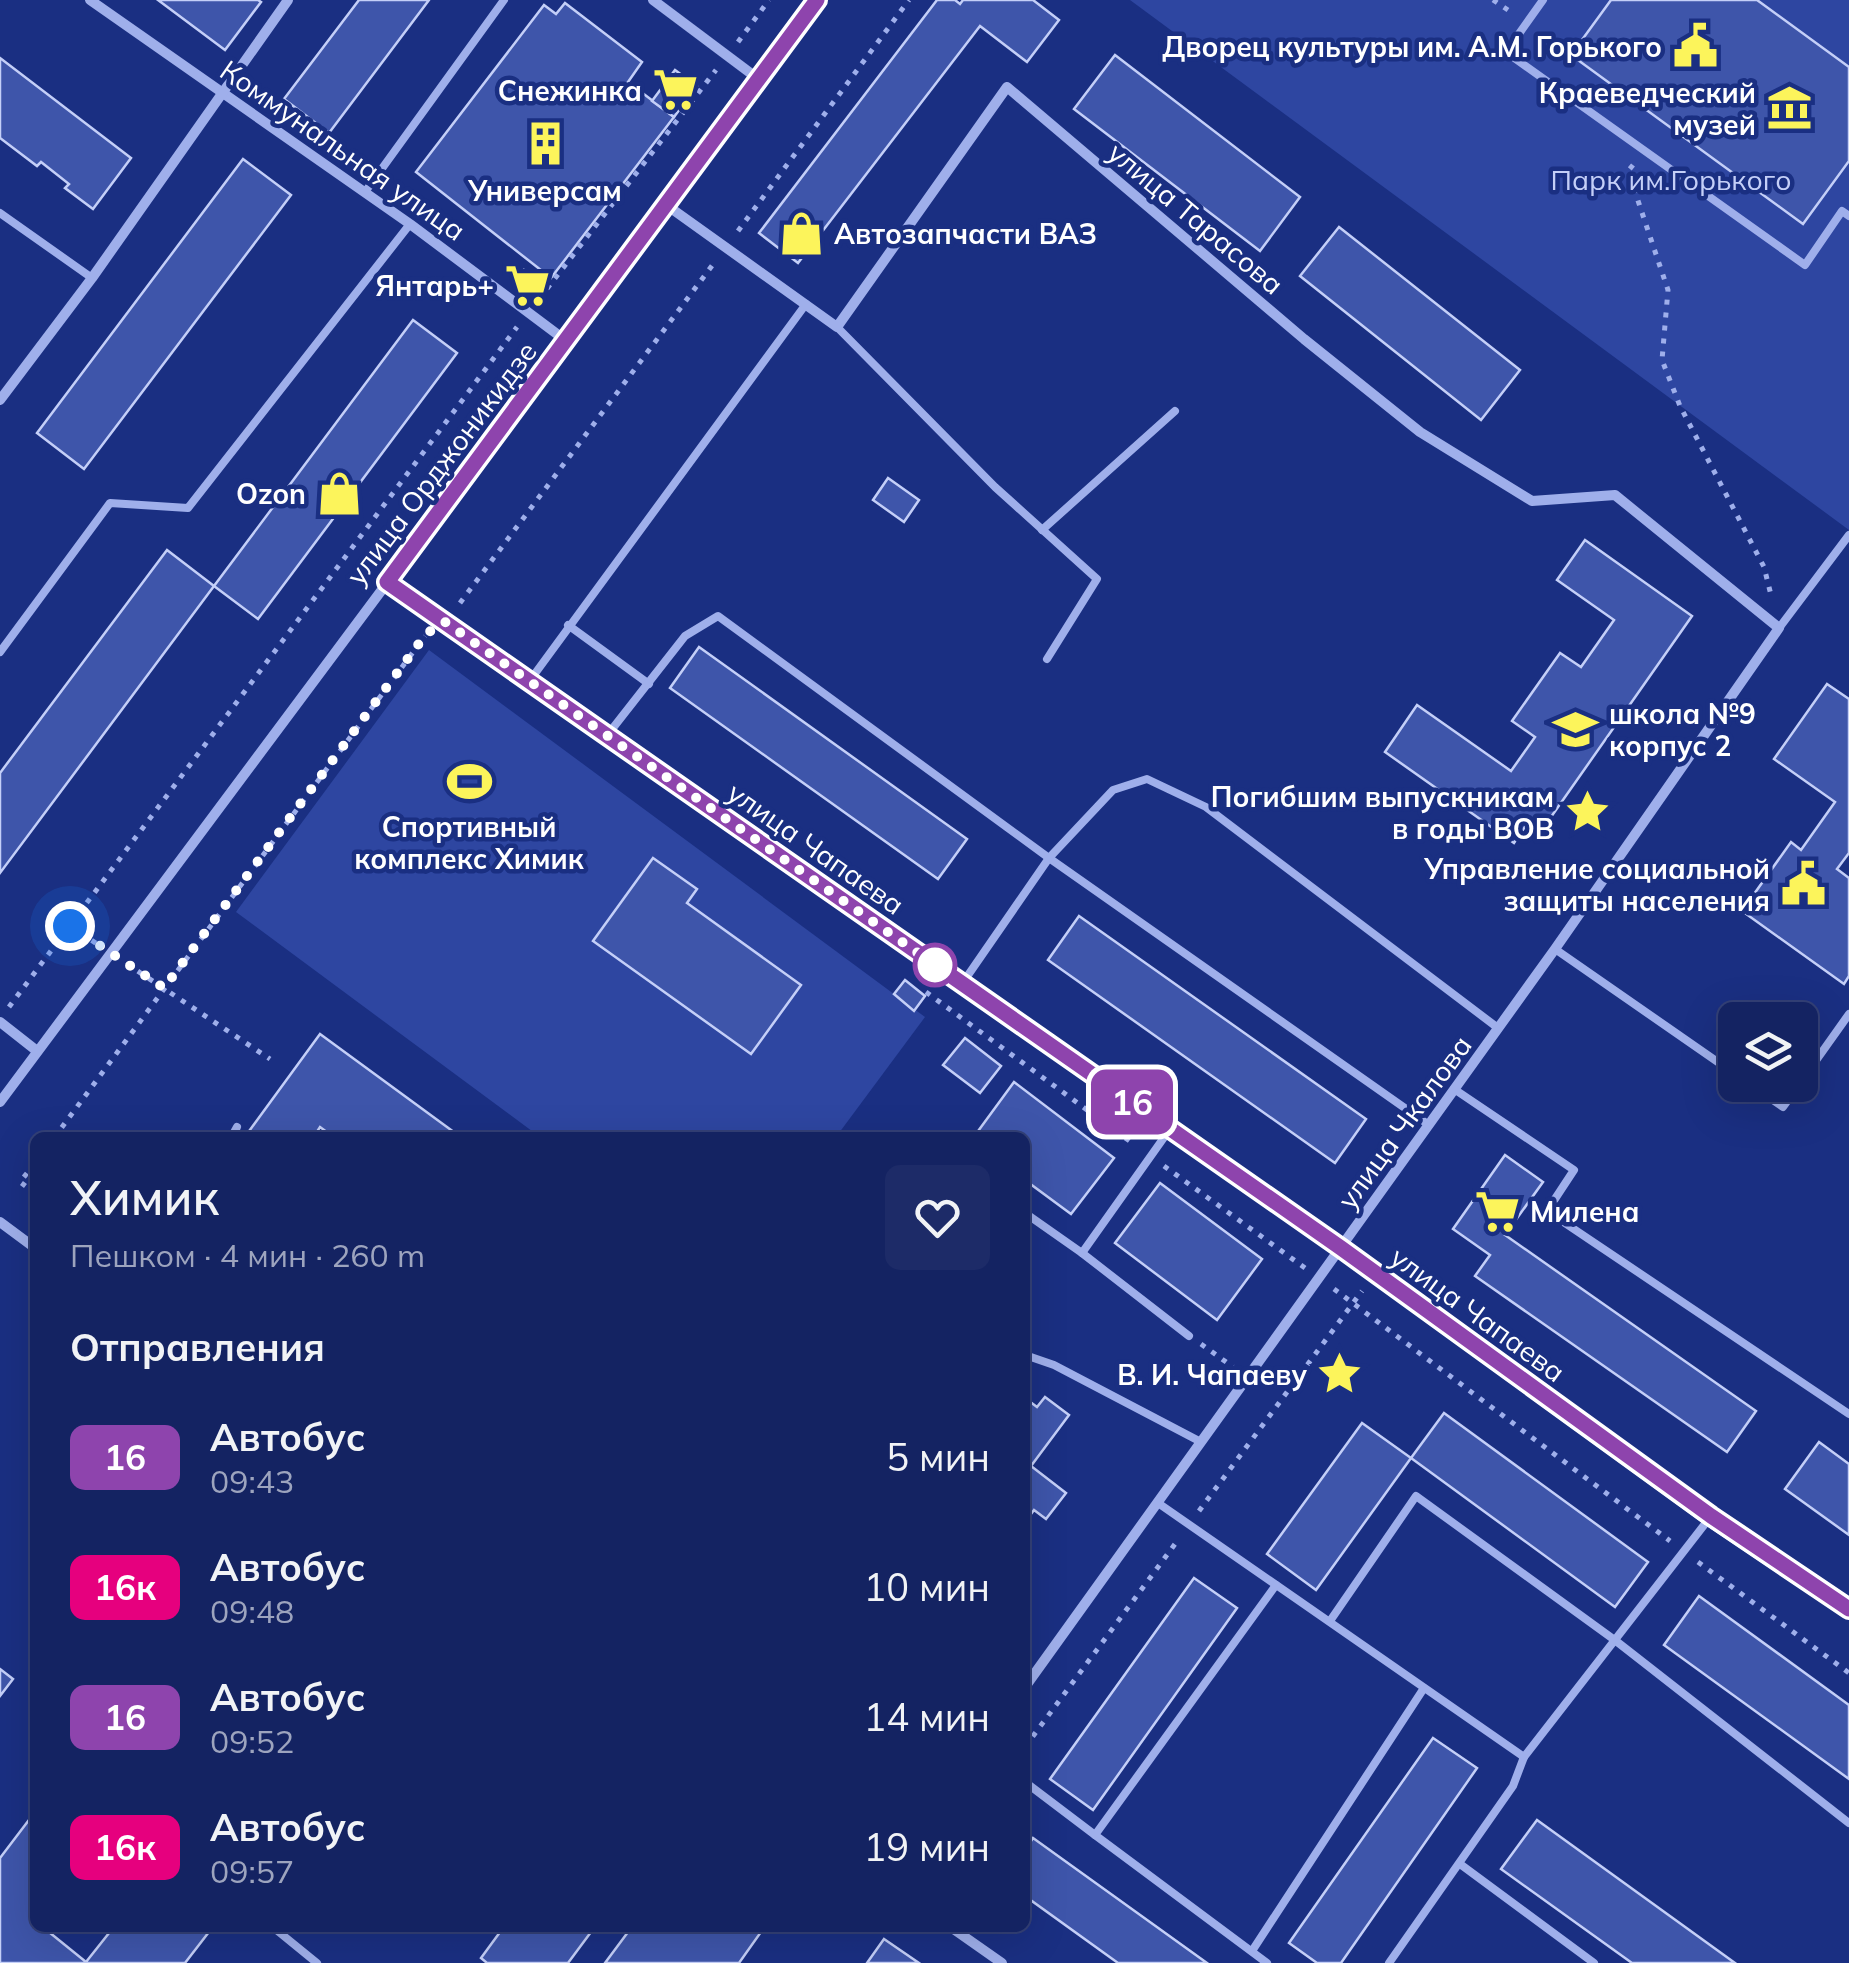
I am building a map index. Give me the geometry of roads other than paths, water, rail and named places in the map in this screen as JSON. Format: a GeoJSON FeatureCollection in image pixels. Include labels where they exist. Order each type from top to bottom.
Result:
{"type":"FeatureCollection","features":[{"type":"Feature","properties":{"kind":"street","name":"Коммунальная улица"},"geometry":{"type":"LineString","coordinates":[[90,0],[410,224],[566,342]]}},
{"type":"Feature","properties":{"kind":"street"},"geometry":{"type":"LineString","coordinates":[[0,400],[92,278],[288,0]]}},
{"type":"Feature","properties":{"kind":"street"},"geometry":{"type":"LineString","coordinates":[[653,0],[757,78]]}},
{"type":"Feature","properties":{"kind":"street","name":"улица Орджоникидзе"},"geometry":{"type":"LineString","coordinates":[[0,1102],[816,0]]}},
{"type":"Feature","properties":{"kind":"street","name":"улица Тарасова"},"geometry":{"type":"LineString","coordinates":[[836,328],[1007,86],[1304,339],[1420,432],[1532,501],[1615,495],[1779,628]]}},
{"type":"Feature","properties":{"kind":"street"},"geometry":{"type":"LineString","coordinates":[[665,203],[836,328]]}},
{"type":"Feature","properties":{"kind":"street","name":"улица Чапаева"},"geometry":{"type":"LineString","coordinates":[[387,582],[1341,1248],[1711,1516],[1849,1609]]}},
{"type":"Feature","properties":{"kind":"street","name":"улица Чкалова"},"geometry":{"type":"LineString","coordinates":[[1030,1680],[1555,949],[1779,628]]}},
{"type":"Feature","properties":{"kind":"street"},"geometry":{"type":"LineString","coordinates":[[0,1021],[37,1051]]}},
{"type":"Feature","properties":{"kind":"street"},"geometry":{"type":"LineString","coordinates":[[0,1222],[30,1244]]}},
{"type":"Feature","properties":{"kind":"street"},"geometry":{"type":"LineString","coordinates":[[958,1932],[1002,1963]]}},
{"type":"Feature","properties":{"kind":"lane"},"geometry":{"type":"LineString","coordinates":[[365,192],[504,0]]}},
{"type":"Feature","properties":{"kind":"lane"},"geometry":{"type":"LineString","coordinates":[[1543,0],[1506,52],[1805,265],[1842,212],[1849,216]]}},
{"type":"Feature","properties":{"kind":"lane"},"geometry":{"type":"LineString","coordinates":[[0,212],[92,278]]}},
{"type":"Feature","properties":{"kind":"lane"},"geometry":{"type":"LineString","coordinates":[[0,652],[110,503],[188,508],[410,224]]}},
{"type":"Feature","properties":{"kind":"lane"},"geometry":{"type":"LineString","coordinates":[[530,682],[806,304]]}},
{"type":"Feature","properties":{"kind":"lane"},"geometry":{"type":"LineString","coordinates":[[836,328],[995,487],[1097,579],[1047,659]]}},
{"type":"Feature","properties":{"kind":"lane"},"geometry":{"type":"LineString","coordinates":[[1042,530],[1174,411]]}},
{"type":"Feature","properties":{"kind":"lane"},"geometry":{"type":"LineString","coordinates":[[1779,628],[1849,535]]}},
{"type":"Feature","properties":{"kind":"lane"},"geometry":{"type":"LineString","coordinates":[[606,735],[686,636],[718,616],[1049,858],[1429,1125]]}},
{"type":"Feature","properties":{"kind":"lane"},"geometry":{"type":"LineString","coordinates":[[568,625],[649,684]]}},
{"type":"Feature","properties":{"kind":"lane"},"geometry":{"type":"LineString","coordinates":[[962,984],[1049,858],[1113,790],[1147,780],[1206,807],[1498,1028]]}},
{"type":"Feature","properties":{"kind":"lane"},"geometry":{"type":"LineString","coordinates":[[1555,949],[1718,1062]]}},
{"type":"Feature","properties":{"kind":"lane"},"geometry":{"type":"LineString","coordinates":[[1818,1057],[1849,1014]]}},
{"type":"Feature","properties":{"kind":"lane"},"geometry":{"type":"LineString","coordinates":[[1454,1090],[1574,1170],[1547,1211],[1849,1414]]}},
{"type":"Feature","properties":{"kind":"lane"},"geometry":{"type":"LineString","coordinates":[[235,1132],[237,1127]]}},
{"type":"Feature","properties":{"kind":"lane"},"geometry":{"type":"LineString","coordinates":[[1082,1253],[1170,1129]]}},
{"type":"Feature","properties":{"kind":"lane"},"geometry":{"type":"LineString","coordinates":[[1030,1217],[1190,1336]]}},
{"type":"Feature","properties":{"kind":"lane"},"geometry":{"type":"LineString","coordinates":[[1030,1358],[1054,1365],[1201,1442]]}},
{"type":"Feature","properties":{"kind":"lane"},"geometry":{"type":"LineString","coordinates":[[1330,1621],[1416,1496],[1616,1641],[1849,1823]]}},
{"type":"Feature","properties":{"kind":"lane"},"geometry":{"type":"LineString","coordinates":[[1158,1503],[1524,1757]]}},
{"type":"Feature","properties":{"kind":"lane"},"geometry":{"type":"LineString","coordinates":[[1389,1963],[1514,1786],[1524,1757],[1711,1516]]}},
{"type":"Feature","properties":{"kind":"lane"},"geometry":{"type":"LineString","coordinates":[[1095,1835],[1276,1585]]}},
{"type":"Feature","properties":{"kind":"lane"},"geometry":{"type":"LineString","coordinates":[[1252,1952],[1424,1688]]}},
{"type":"Feature","properties":{"kind":"lane"},"geometry":{"type":"LineString","coordinates":[[1030,1786],[1268,1963]]}},
{"type":"Feature","properties":{"kind":"lane"},"geometry":{"type":"LineString","coordinates":[[1460,1864],[1594,1963]]}},
{"type":"Feature","properties":{"kind":"lane"},"geometry":{"type":"LineString","coordinates":[[279,1932],[317,1963]]}},
{"type":"Feature","properties":{"kind":"place","name":"Дворец культуры им. А.М. Горького"},"geometry":{"type":"Point","coordinates":[1695,46]}},
{"type":"Feature","properties":{"kind":"place","name":"Снежинка"},"geometry":{"type":"Point","coordinates":[675,90]}},
{"type":"Feature","properties":{"kind":"place","name":"Краеведческий музей"},"geometry":{"type":"Point","coordinates":[1789,108]}},
{"type":"Feature","properties":{"kind":"place","name":"Универсам"},"geometry":{"type":"Point","coordinates":[545,144]}},
{"type":"Feature","properties":{"kind":"place","name":"Автозапчасти ВАЗ"},"geometry":{"type":"Point","coordinates":[801,233]}},
{"type":"Feature","properties":{"kind":"place","name":"Янтарь+"},"geometry":{"type":"Point","coordinates":[527,285]}},
{"type":"Feature","properties":{"kind":"place","name":"Ozon"},"geometry":{"type":"Point","coordinates":[339,493]}},
{"type":"Feature","properties":{"kind":"place","name":"школа №9 корпус 2"},"geometry":{"type":"Point","coordinates":[1576,729]}},
{"type":"Feature","properties":{"kind":"place","name":"Спортивный комплекс Химик"},"geometry":{"type":"Point","coordinates":[469,781]}},
{"type":"Feature","properties":{"kind":"place","name":"Погибшим выпускникам в годы ВОВ"},"geometry":{"type":"Point","coordinates":[1587,812]}},
{"type":"Feature","properties":{"kind":"place","name":"Управление социальной защиты населения"},"geometry":{"type":"Point","coordinates":[1803,884]}},
{"type":"Feature","properties":{"kind":"place","name":"Милена"},"geometry":{"type":"Point","coordinates":[1497,1211]}},
{"type":"Feature","properties":{"kind":"place","name":"В. И. Чапаеву"},"geometry":{"type":"Point","coordinates":[1340,1374]}},
{"type":"Feature","properties":{"kind":"park label","name":"Парк им.Горького"},"geometry":{"type":"Point","coordinates":[1671,179]}}]}
